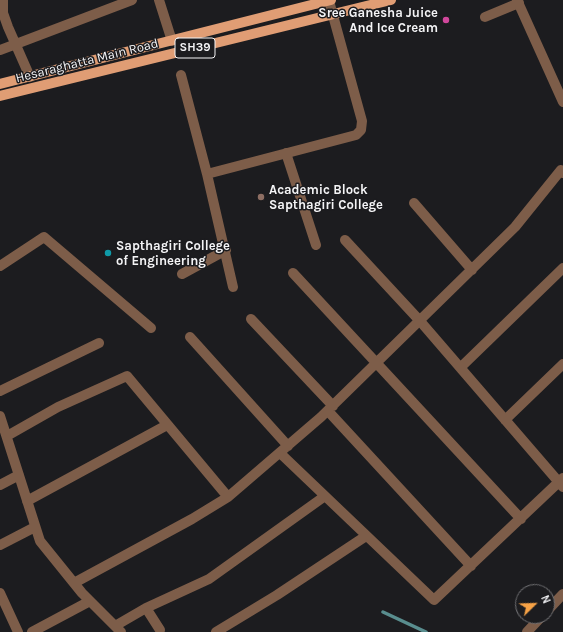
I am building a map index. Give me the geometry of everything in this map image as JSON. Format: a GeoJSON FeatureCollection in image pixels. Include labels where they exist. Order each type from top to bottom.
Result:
{"type":"FeatureCollection","features":[{"type":"Feature","properties":{"kind":"main road","name":"Hesaraghatta Main Road"},"geometry":{"type":"LineString","coordinates":[[0,84],[330,0]]}},
{"type":"Feature","properties":{"kind":"main road","name":"Hesaraghatta Main Road"},"geometry":{"type":"LineString","coordinates":[[0,96],[391,0]]}},
{"type":"Feature","properties":{"kind":"street"},"geometry":{"type":"LineString","coordinates":[[3,0],[3,13],[30,77]]}},
{"type":"Feature","properties":{"kind":"street"},"geometry":{"type":"LineString","coordinates":[[0,50],[132,0]]}},
{"type":"Feature","properties":{"kind":"street"},"geometry":{"type":"LineString","coordinates":[[159,0],[172,41]]}},
{"type":"Feature","properties":{"kind":"street"},"geometry":{"type":"LineString","coordinates":[[207,174],[356,135],[361,130],[362,121],[330,0]]}},
{"type":"Feature","properties":{"kind":"street"},"geometry":{"type":"LineString","coordinates":[[485,17],[518,2],[563,102]]}},
{"type":"Feature","properties":{"kind":"street"},"geometry":{"type":"LineString","coordinates":[[181,75],[207,174],[234,287]]}},
{"type":"Feature","properties":{"kind":"street"},"geometry":{"type":"LineString","coordinates":[[286,153],[316,245]]}},
{"type":"Feature","properties":{"kind":"street"},"geometry":{"type":"LineString","coordinates":[[74,583],[192,519],[228,497],[330,408],[515,227],[561,170],[563,173]]}},
{"type":"Feature","properties":{"kind":"street"},"geometry":{"type":"LineString","coordinates":[[414,203],[472,270]]}},
{"type":"Feature","properties":{"kind":"street"},"geometry":{"type":"LineString","coordinates":[[0,266],[44,237],[151,328]]}},
{"type":"Feature","properties":{"kind":"street"},"geometry":{"type":"LineString","coordinates":[[190,337],[325,496],[434,600],[520,518],[562,483],[505,420],[420,320],[345,240]]}},
{"type":"Feature","properties":{"kind":"street"},"geometry":{"type":"LineString","coordinates":[[182,274],[226,250]]}},
{"type":"Feature","properties":{"kind":"street"},"geometry":{"type":"LineString","coordinates":[[461,367],[563,268]]}},
{"type":"Feature","properties":{"kind":"street"},"geometry":{"type":"LineString","coordinates":[[293,273],[520,518]]}},
{"type":"Feature","properties":{"kind":"street"},"geometry":{"type":"LineString","coordinates":[[251,319],[470,566]]}},
{"type":"Feature","properties":{"kind":"street"},"geometry":{"type":"LineString","coordinates":[[0,391],[99,343]]}},
{"type":"Feature","properties":{"kind":"street"},"geometry":{"type":"LineString","coordinates":[[505,420],[563,364]]}},
{"type":"Feature","properties":{"kind":"street"},"geometry":{"type":"LineString","coordinates":[[7,436],[58,407],[127,376],[167,426],[228,497]]}},
{"type":"Feature","properties":{"kind":"street"},"geometry":{"type":"LineString","coordinates":[[0,416],[40,541],[74,583],[118,629],[146,608],[209,580],[325,496]]}},
{"type":"Feature","properties":{"kind":"street"},"geometry":{"type":"LineString","coordinates":[[27,501],[167,426]]}},
{"type":"Feature","properties":{"kind":"street"},"geometry":{"type":"LineString","coordinates":[[0,485],[19,475]]}},
{"type":"Feature","properties":{"kind":"street"},"geometry":{"type":"LineString","coordinates":[[0,545],[36,527]]}},
{"type":"Feature","properties":{"kind":"street"},"geometry":{"type":"LineString","coordinates":[[216,632],[277,595],[366,536]]}},
{"type":"Feature","properties":{"kind":"street"},"geometry":{"type":"LineString","coordinates":[[0,593],[18,632]]}},
{"type":"Feature","properties":{"kind":"street"},"geometry":{"type":"LineString","coordinates":[[555,602],[563,594]]}},
{"type":"Feature","properties":{"kind":"street"},"geometry":{"type":"LineString","coordinates":[[32,632],[90,601]]}},
{"type":"Feature","properties":{"kind":"street"},"geometry":{"type":"LineString","coordinates":[[146,608],[160,630]]}},
{"type":"Feature","properties":{"kind":"street"},"geometry":{"type":"LineString","coordinates":[[527,632],[534,624]]}},
{"type":"Feature","properties":{"kind":"waterway"},"geometry":{"type":"LineString","coordinates":[[383,612],[426,632]]}},
{"type":"Feature","properties":{"kind":"place","name":"Sree Ganesha Juice And Ice Cream"},"geometry":{"type":"Point","coordinates":[446,20]}},
{"type":"Feature","properties":{"kind":"place","name":"Academic Block Sapthagiri College"},"geometry":{"type":"Point","coordinates":[261,197]}},
{"type":"Feature","properties":{"kind":"place","name":"Sapthagiri College of Engineering"},"geometry":{"type":"Point","coordinates":[108,253]}}]}
